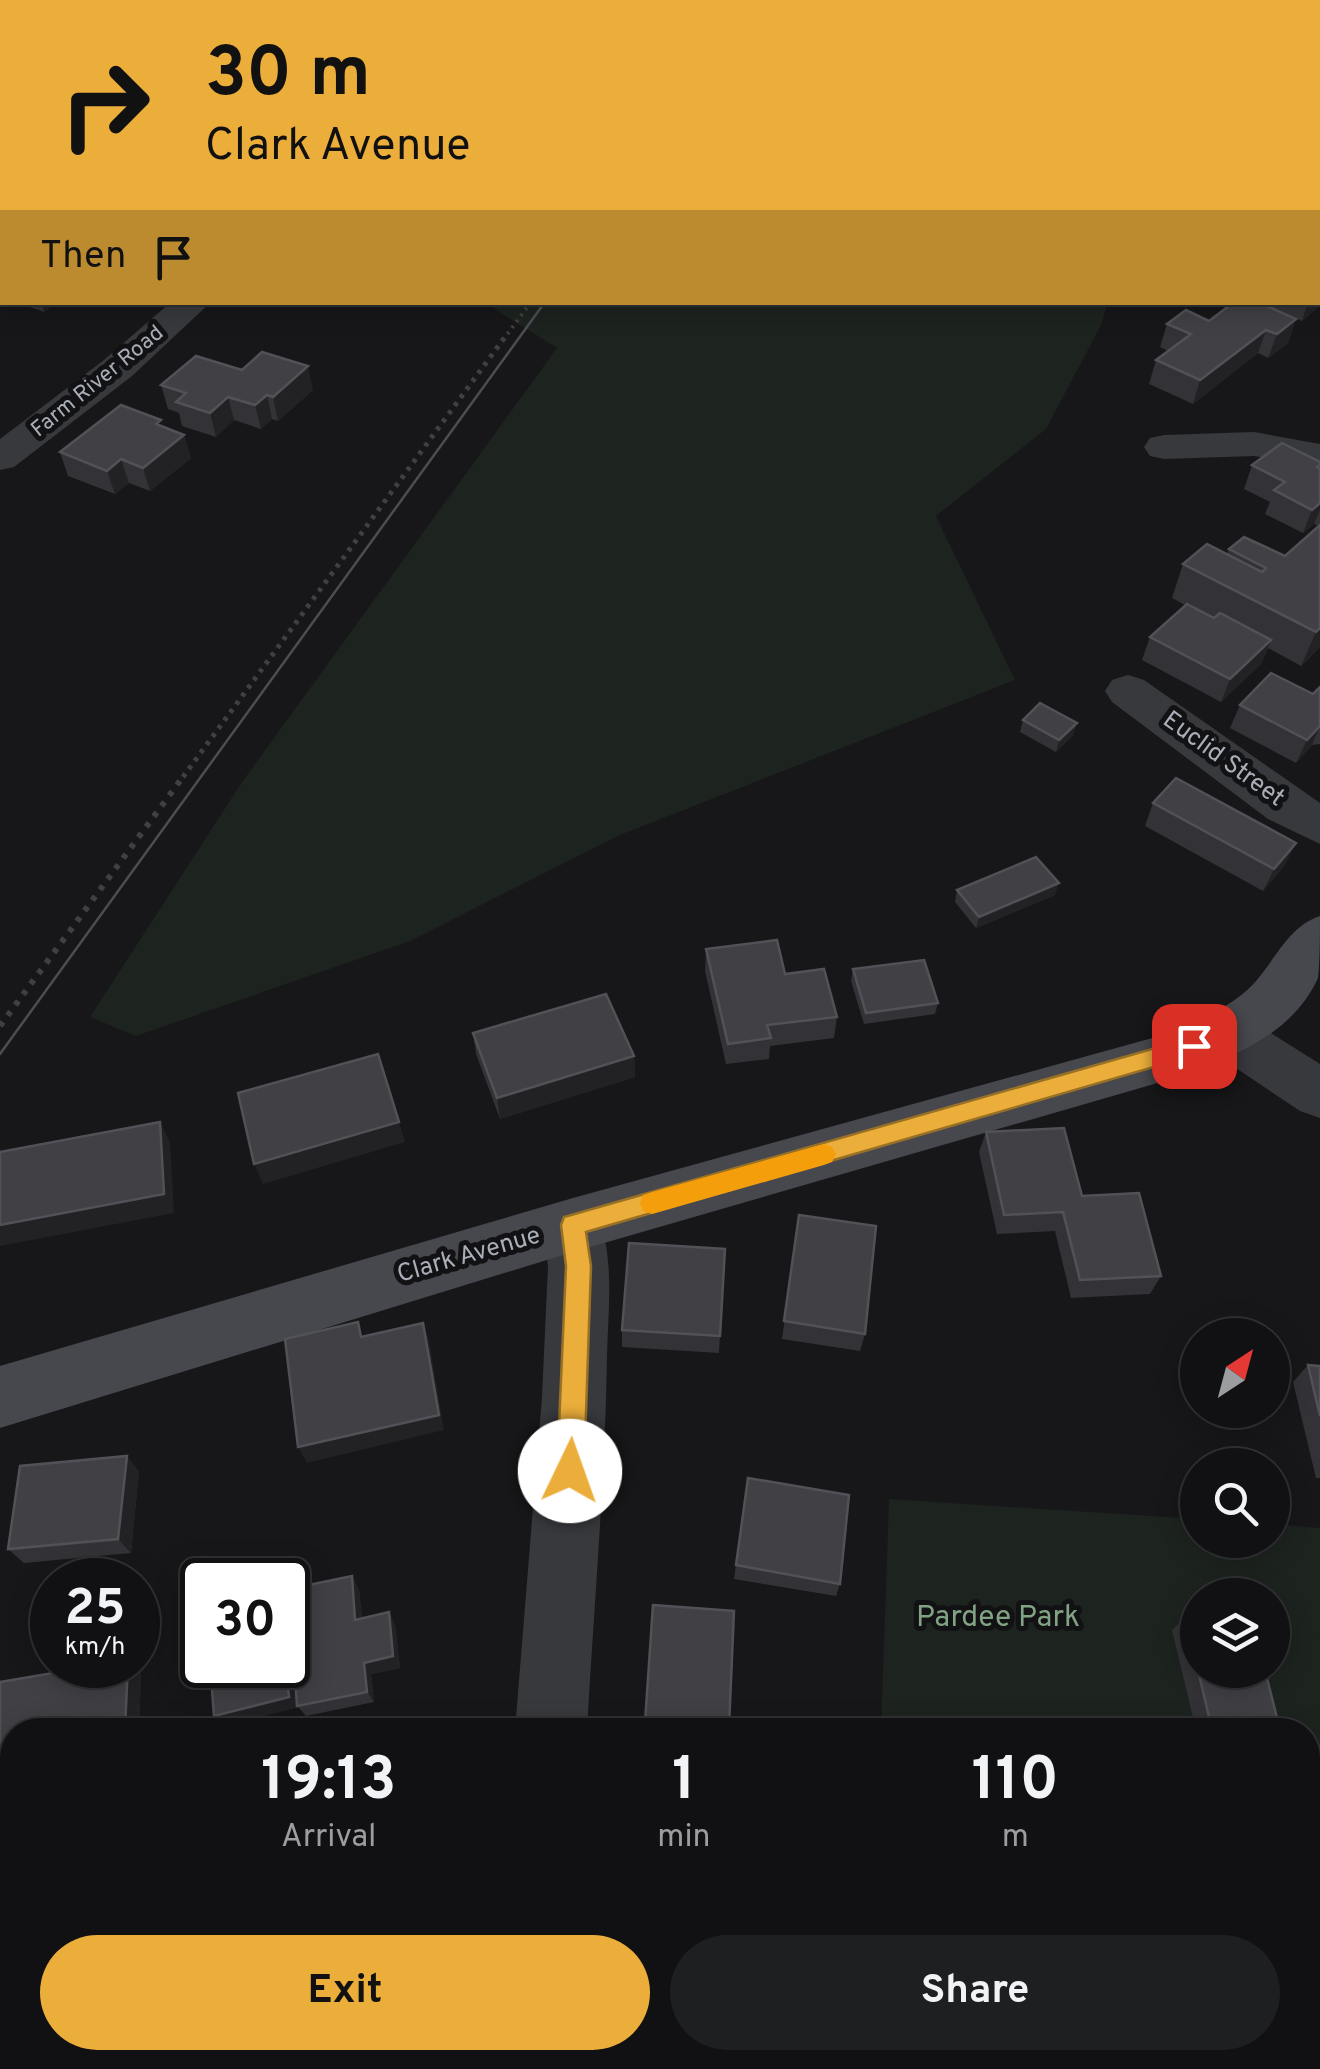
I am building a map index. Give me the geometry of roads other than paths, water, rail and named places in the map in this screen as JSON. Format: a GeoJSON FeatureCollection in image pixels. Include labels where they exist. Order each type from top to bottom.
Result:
{"type":"FeatureCollection","features":[{"type":"Feature","properties":{"kind":"street","name":"Farm River Road"},"geometry":{"type":"LineString","coordinates":[[0,458],[60,416],[190,305]]}},
{"type":"Feature","properties":{"kind":"street"},"geometry":{"type":"LineString","coordinates":[[1164,447],[1254,444],[1320,456]]}},
{"type":"Feature","properties":{"kind":"street","name":"Euclid Street"},"geometry":{"type":"LineString","coordinates":[[1128,691],[1285,806],[1320,826]]}},
{"type":"Feature","properties":{"kind":"street","name":"Clark Avenue"},"geometry":{"type":"LineString","coordinates":[[0,1397],[573,1225],[1161,1059],[1228,1034],[1266,1005],[1320,937]]}},
{"type":"Feature","properties":{"kind":"street"},"geometry":{"type":"LineString","coordinates":[[1228,1034],[1320,1094]]}},
{"type":"Feature","properties":{"kind":"street"},"geometry":{"type":"LineString","coordinates":[[553,1718],[574,1397],[578,1266],[573,1225]]}},
{"type":"Feature","properties":{"kind":"tram line"},"geometry":{"type":"LineString","coordinates":[[0,1054],[543,305]]}},
{"type":"Feature","properties":{"kind":"park label","name":"Pardee Park"},"geometry":{"type":"Point","coordinates":[998,1618]}}]}
